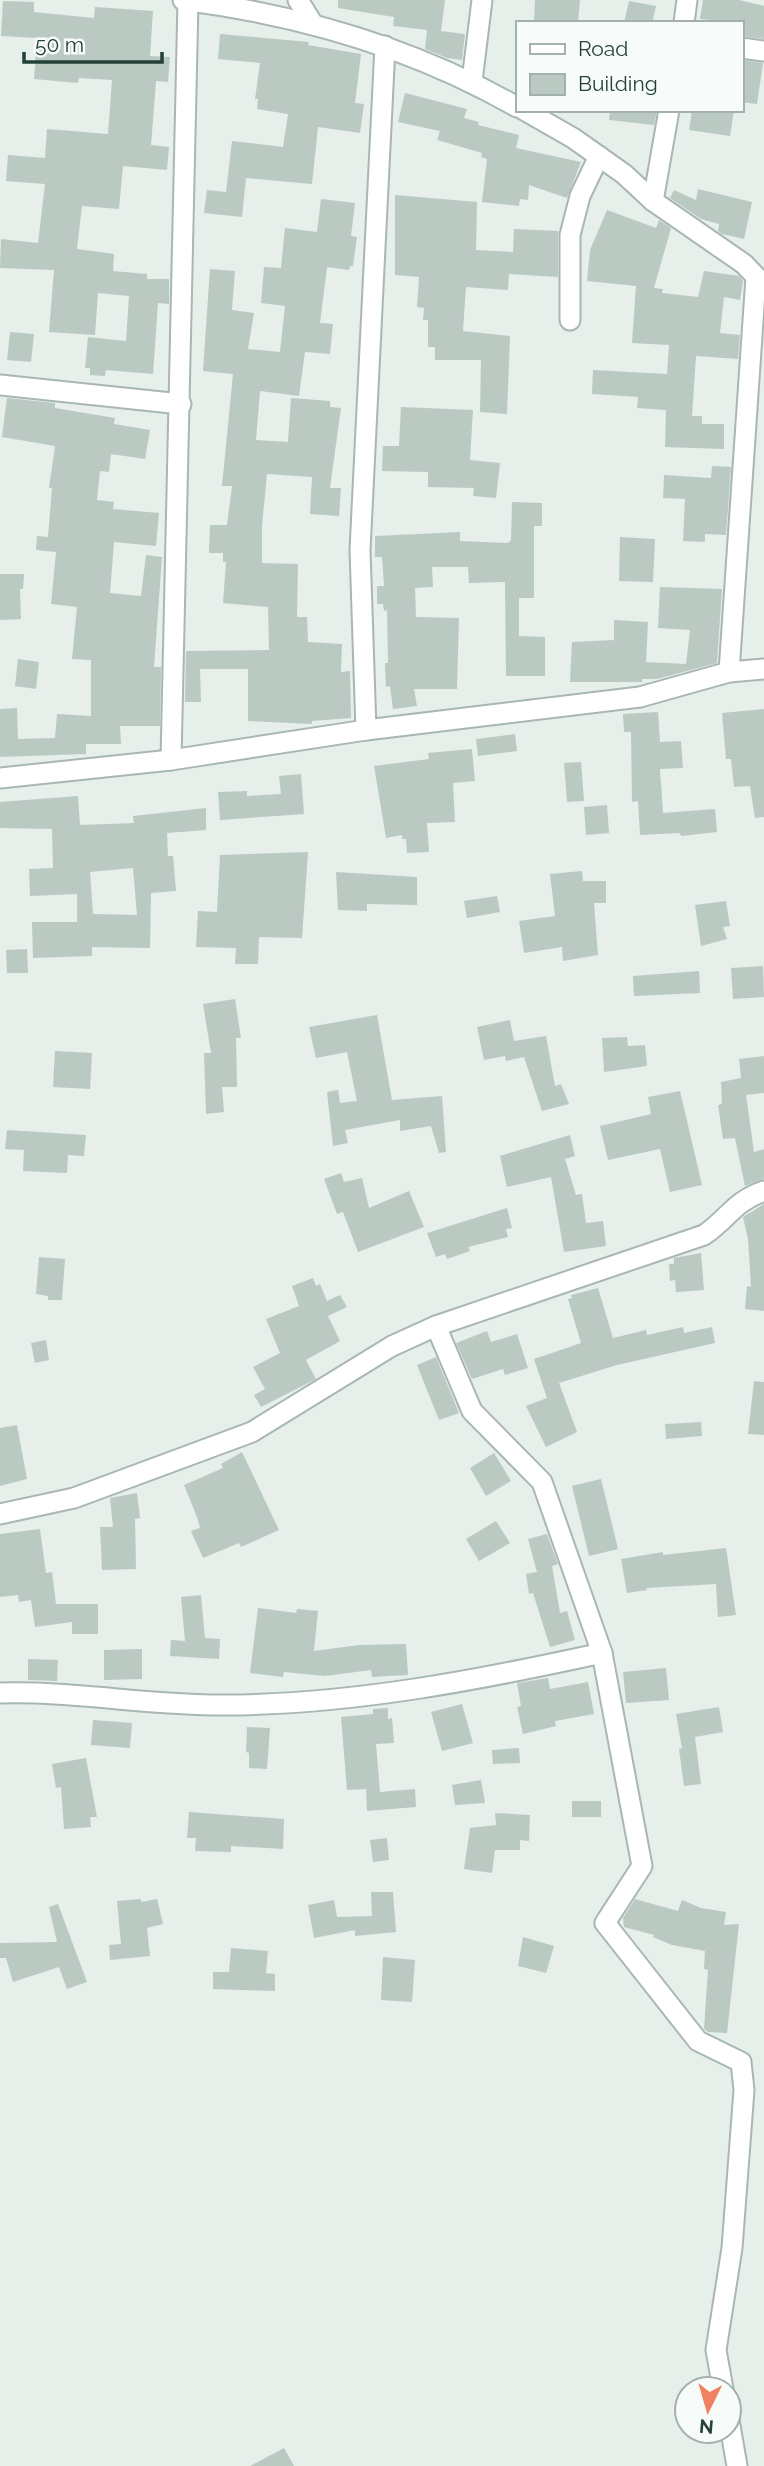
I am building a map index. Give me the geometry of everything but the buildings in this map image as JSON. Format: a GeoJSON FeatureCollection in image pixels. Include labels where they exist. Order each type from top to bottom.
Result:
{"type":"FeatureCollection","features":[{"type":"Feature","properties":{"kind":"street"},"geometry":{"type":"LineString","coordinates":[[183,0],[313,24],[385,46],[472,81],[516,106]]}},
{"type":"Feature","properties":{"kind":"street"},"geometry":{"type":"LineString","coordinates":[[298,0],[313,24]]}},
{"type":"Feature","properties":{"kind":"street"},"geometry":{"type":"LineString","coordinates":[[472,81],[482,0]]}},
{"type":"Feature","properties":{"kind":"street"},"geometry":{"type":"LineString","coordinates":[[684,21],[687,0]]}},
{"type":"Feature","properties":{"kind":"street"},"geometry":{"type":"LineString","coordinates":[[171,760],[188,1]]}},
{"type":"Feature","properties":{"kind":"street"},"geometry":{"type":"LineString","coordinates":[[366,730],[360,550],[385,46]]}},
{"type":"Feature","properties":{"kind":"street"},"geometry":{"type":"LineString","coordinates":[[743,48],[764,51]]}},
{"type":"Feature","properties":{"kind":"street"},"geometry":{"type":"LineString","coordinates":[[527,112],[599,156],[653,201],[744,264],[760,281],[729,672]]}},
{"type":"Feature","properties":{"kind":"street"},"geometry":{"type":"LineString","coordinates":[[653,201],[669,112]]}},
{"type":"Feature","properties":{"kind":"street"},"geometry":{"type":"LineString","coordinates":[[570,320],[570,235],[580,197],[599,156]]}},
{"type":"Feature","properties":{"kind":"street"},"geometry":{"type":"LineString","coordinates":[[0,385],[181,404]]}},
{"type":"Feature","properties":{"kind":"street"},"geometry":{"type":"LineString","coordinates":[[0,778],[171,760],[366,730],[640,697],[729,672],[764,669]]}},
{"type":"Feature","properties":{"kind":"street"},"geometry":{"type":"LineString","coordinates":[[0,1514],[74,1498],[252,1432],[392,1346],[436,1326],[704,1235],[722,1223],[735,1204],[764,1191]]}},
{"type":"Feature","properties":{"kind":"street"},"geometry":{"type":"LineString","coordinates":[[436,1326],[472,1411],[542,1482],[602,1653],[642,1866],[605,1923],[698,2041],[741,2062],[744,2090],[732,2248],[716,2350],[720,2375]]}},
{"type":"Feature","properties":{"kind":"street"},"geometry":{"type":"LineString","coordinates":[[0,1693],[257,1705],[376,1695],[491,1677],[602,1653]]}},
{"type":"Feature","properties":{"kind":"street"},"geometry":{"type":"LineString","coordinates":[[733,2445],[737,2466]]}}]}
